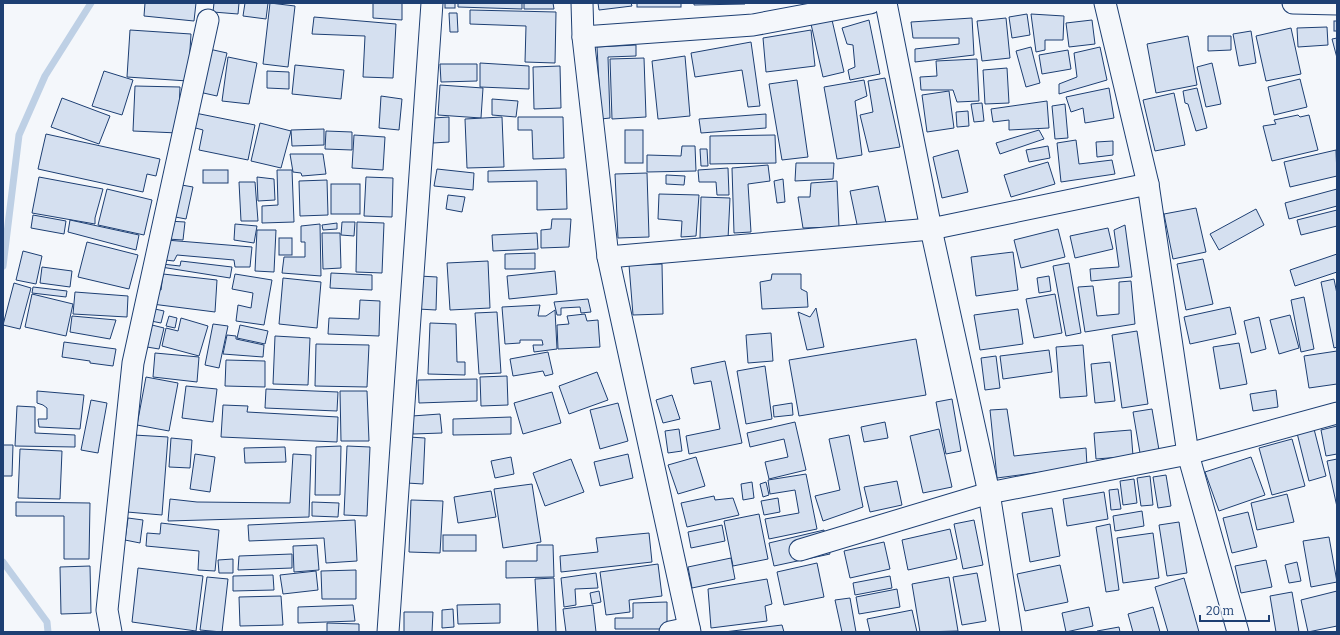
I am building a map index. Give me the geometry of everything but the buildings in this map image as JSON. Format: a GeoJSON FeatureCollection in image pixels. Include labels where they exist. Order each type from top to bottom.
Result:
{"type":"FeatureCollection","features":[{"type":"Feature","properties":{"kind":"street"},"geometry":{"type":"LineString","coordinates":[[388,632],[432,3]]}},
{"type":"Feature","properties":{"kind":"street"},"geometry":{"type":"LineString","coordinates":[[582,3],[583,37],[608,257],[683,631]]}},
{"type":"Feature","properties":{"kind":"street"},"geometry":{"type":"LineString","coordinates":[[583,37],[753,24],[870,3]]}},
{"type":"Feature","properties":{"kind":"street"},"geometry":{"type":"LineString","coordinates":[[886,3],[931,229],[989,493],[1011,632]]}},
{"type":"Feature","properties":{"kind":"street"},"geometry":{"type":"LineString","coordinates":[[1105,3],[1148,184],[1188,454],[1238,632]]}},
{"type":"Feature","properties":{"kind":"street"},"geometry":{"type":"LineString","coordinates":[[1293,3],[1337,4]]}},
{"type":"Feature","properties":{"kind":"street"},"geometry":{"type":"LineString","coordinates":[[111,632],[107,610],[133,363],[208,20]]}},
{"type":"Feature","properties":{"kind":"street"},"geometry":{"type":"LineString","coordinates":[[608,257],[931,229],[1148,184]]}},
{"type":"Feature","properties":{"kind":"street"},"geometry":{"type":"LineString","coordinates":[[800,550],[989,493],[1188,454],[1337,413]]}},
{"type":"Feature","properties":{"kind":"waterway"},"geometry":{"type":"LineString","coordinates":[[3,266],[19,135],[45,76],[91,3]]}},
{"type":"Feature","properties":{"kind":"waterway"},"geometry":{"type":"LineString","coordinates":[[3,562],[47,622],[48,632]]}}]}
